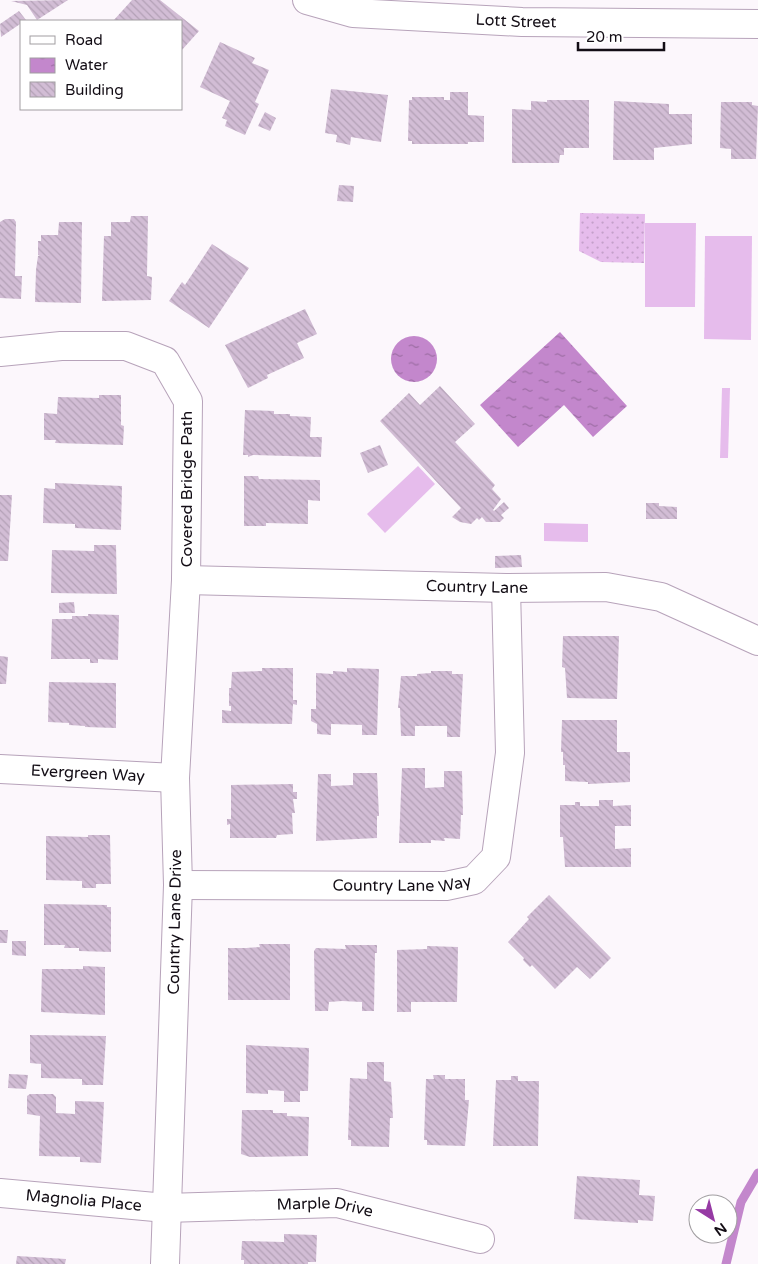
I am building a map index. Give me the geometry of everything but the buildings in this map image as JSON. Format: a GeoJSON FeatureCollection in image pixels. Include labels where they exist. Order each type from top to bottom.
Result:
{"type":"FeatureCollection","features":[{"type":"Feature","properties":{"kind":"street","name":"Lott Street"},"geometry":{"type":"LineString","coordinates":[[307,0],[353,13],[522,11],[758,24]]}},
{"type":"Feature","properties":{"kind":"street","name":"Covered Bridge Path"},"geometry":{"type":"LineString","coordinates":[[0,352],[61,346],[126,346],[165,361],[188,401],[186,580]]}},
{"type":"Feature","properties":{"kind":"street","name":"Country Lane"},"geometry":{"type":"LineString","coordinates":[[186,580],[506,588],[606,587],[661,597],[758,641]]}},
{"type":"Feature","properties":{"kind":"street","name":"Country Lane Drive"},"geometry":{"type":"LineString","coordinates":[[165,1264],[178,885],[175,778],[186,580]]}},
{"type":"Feature","properties":{"kind":"street","name":"Country Lane Way"},"geometry":{"type":"LineString","coordinates":[[178,885],[446,886],[474,880],[496,857],[510,753],[506,588]]}},
{"type":"Feature","properties":{"kind":"street","name":"Evergreen Way"},"geometry":{"type":"LineString","coordinates":[[0,769],[175,778]]}},
{"type":"Feature","properties":{"kind":"street","name":"Magnolia Place"},"geometry":{"type":"LineString","coordinates":[[0,1193],[166,1208]]}},
{"type":"Feature","properties":{"kind":"street","name":"Marple Drive"},"geometry":{"type":"LineString","coordinates":[[166,1208],[337,1203],[480,1239]]}},
{"type":"Feature","properties":{"kind":"shaded area"},"geometry":{"type":"Polygon","coordinates":[[[580,213],[645,214],[644,263],[601,262],[579,251],[580,213]]]}},
{"type":"Feature","properties":{"kind":"shaded area"},"geometry":{"type":"Polygon","coordinates":[[[645,223],[696,223],[695,307],[645,307],[645,223]]]}},
{"type":"Feature","properties":{"kind":"shaded area"},"geometry":{"type":"Polygon","coordinates":[[[705,236],[752,236],[751,340],[704,339],[705,236]]]}},
{"type":"Feature","properties":{"kind":"shaded area"},"geometry":{"type":"Polygon","coordinates":[[[722,388],[730,388],[728,458],[720,458],[722,388]]]}},
{"type":"Feature","properties":{"kind":"shaded area"},"geometry":{"type":"Polygon","coordinates":[[[418,466],[435,484],[385,533],[367,514],[418,466]]]}},
{"type":"Feature","properties":{"kind":"shaded area"},"geometry":{"type":"Polygon","coordinates":[[[544,523],[588,524],[588,542],[544,541],[544,523]]]}},
{"type":"Feature","properties":{"kind":"water"},"geometry":{"type":"Polygon","coordinates":[[[560,332],[627,406],[593,437],[564,405],[518,447],[480,405],[560,332]]]}},
{"type":"Feature","properties":{"kind":"water"},"geometry":{"type":"Polygon","coordinates":[[[410,336],[418,336],[427,340],[433,346],[437,359],[433,372],[427,378],[418,382],[410,382],[401,378],[395,372],[391,363],[391,355],[395,346],[401,340],[410,336]]]}},
{"type":"Feature","properties":{"kind":"waterway"},"geometry":{"type":"LineString","coordinates":[[726,1264],[741,1202],[758,1173]]}}]}
